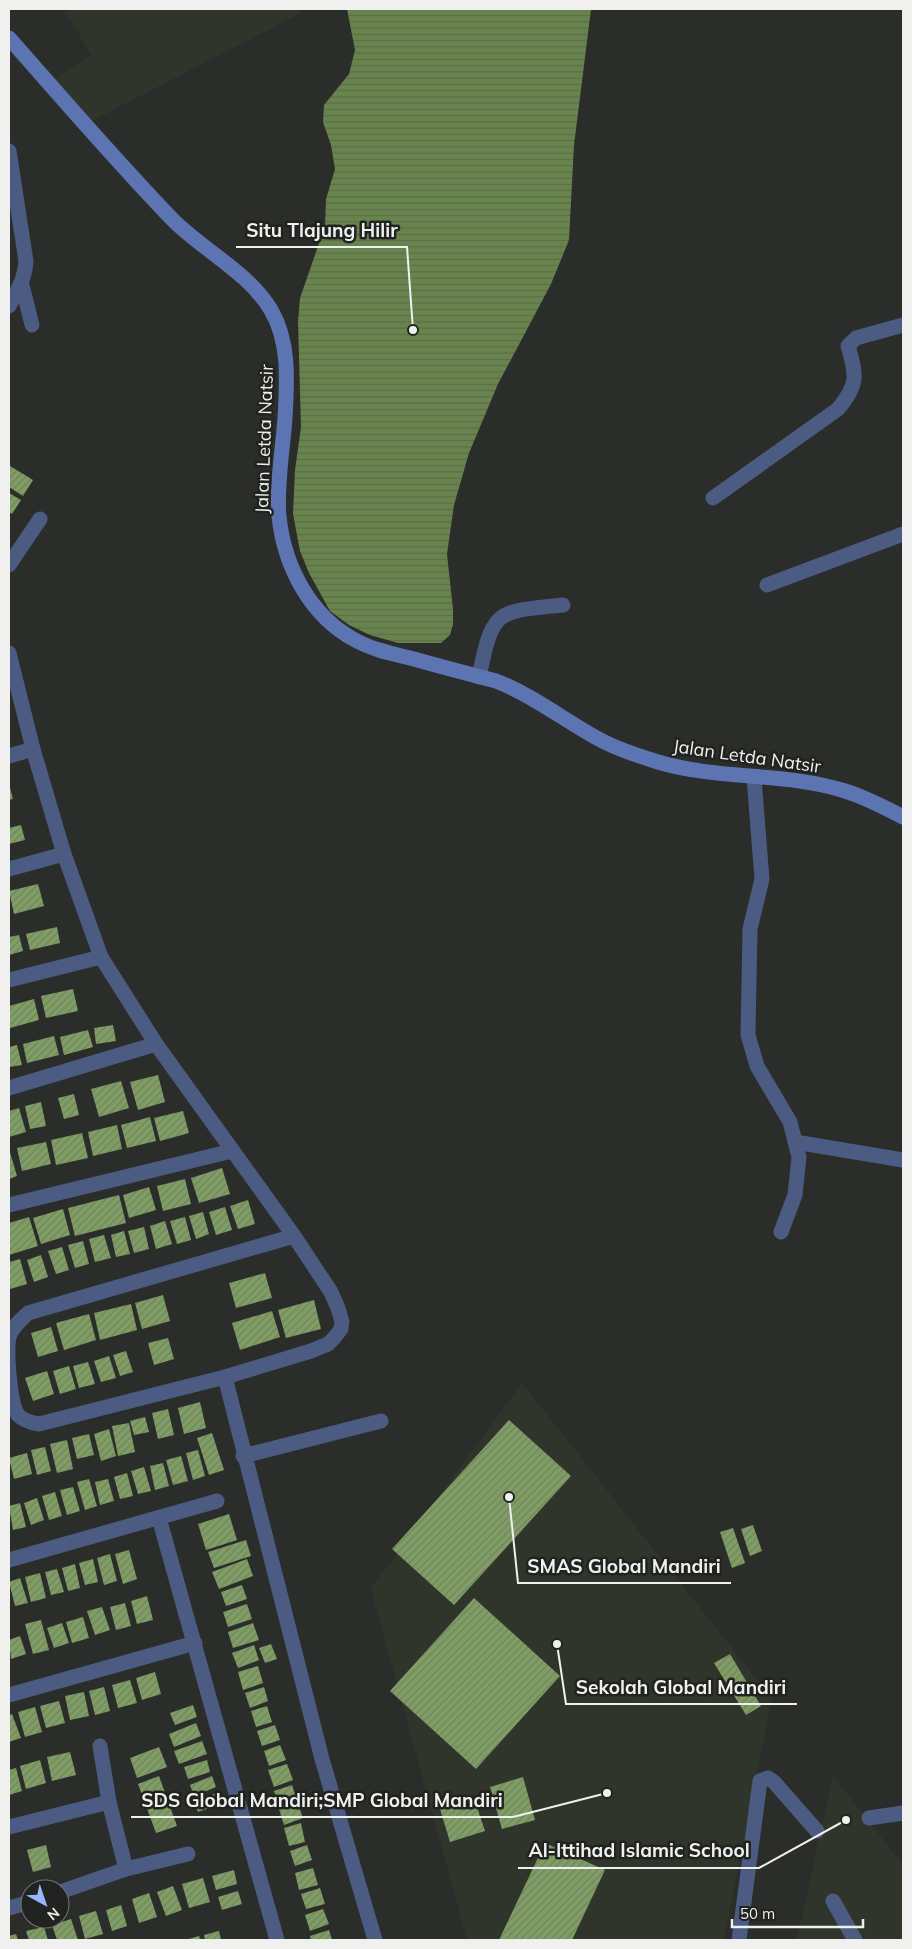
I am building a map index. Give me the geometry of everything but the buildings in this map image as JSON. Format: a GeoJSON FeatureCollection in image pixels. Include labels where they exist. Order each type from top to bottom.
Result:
{"type":"FeatureCollection","features":[{"type":"Feature","properties":{"kind":"street","name":"Jalan Letda Natsir"},"geometry":{"type":"LineString","coordinates":[[9,38],[174,221],[247,281],[274,315],[283,337],[286,360],[279,514],[289,561],[298,583],[310,600],[336,628],[356,641],[380,650],[496,681],[527,695],[581,729],[621,750],[686,769],[812,784],[844,791],[903,818]]}},
{"type":"Feature","properties":{"kind":"street"},"geometry":{"type":"LineString","coordinates":[[9,151],[26,262],[22,285],[9,306]]}},
{"type":"Feature","properties":{"kind":"street"},"geometry":{"type":"LineString","coordinates":[[22,285],[32,325]]}},
{"type":"Feature","properties":{"kind":"street"},"geometry":{"type":"LineString","coordinates":[[713,498],[838,410],[850,394],[856,377],[848,346],[856,338],[903,325]]}},
{"type":"Feature","properties":{"kind":"street"},"geometry":{"type":"LineString","coordinates":[[9,565],[40,519]]}},
{"type":"Feature","properties":{"kind":"street"},"geometry":{"type":"LineString","coordinates":[[767,585],[903,534]]}},
{"type":"Feature","properties":{"kind":"street"},"geometry":{"type":"LineString","coordinates":[[479,677],[487,637],[499,617],[510,612],[563,605]]}},
{"type":"Feature","properties":{"kind":"street"},"geometry":{"type":"LineString","coordinates":[[9,653],[32,749],[64,854],[101,957],[156,1044],[294,1236],[331,1292],[338,1308],[341,1329],[328,1344],[225,1377],[39,1424],[29,1422],[18,1415],[13,1401],[9,1371],[9,1338],[16,1325],[28,1312],[294,1236]]}},
{"type":"Feature","properties":{"kind":"street"},"geometry":{"type":"LineString","coordinates":[[9,756],[32,749]]}},
{"type":"Feature","properties":{"kind":"street"},"geometry":{"type":"LineString","coordinates":[[754,778],[762,879],[750,929],[748,1034],[756,1066],[790,1122],[798,1156],[798,1179],[795,1196],[781,1232]]}},
{"type":"Feature","properties":{"kind":"street"},"geometry":{"type":"LineString","coordinates":[[9,869],[64,854]]}},
{"type":"Feature","properties":{"kind":"street"},"geometry":{"type":"LineString","coordinates":[[9,980],[101,957]]}},
{"type":"Feature","properties":{"kind":"street"},"geometry":{"type":"LineString","coordinates":[[9,1088],[156,1044]]}},
{"type":"Feature","properties":{"kind":"street"},"geometry":{"type":"LineString","coordinates":[[795,1142],[903,1160]]}},
{"type":"Feature","properties":{"kind":"street"},"geometry":{"type":"LineString","coordinates":[[9,1206],[232,1151]]}},
{"type":"Feature","properties":{"kind":"street"},"geometry":{"type":"LineString","coordinates":[[225,1377],[243,1456],[322,1758],[375,1940]]}},
{"type":"Feature","properties":{"kind":"street"},"geometry":{"type":"LineString","coordinates":[[243,1456],[381,1421]]}},
{"type":"Feature","properties":{"kind":"street"},"geometry":{"type":"LineString","coordinates":[[9,1560],[216,1501]]}},
{"type":"Feature","properties":{"kind":"street"},"geometry":{"type":"LineString","coordinates":[[159,1518],[277,1940]]}},
{"type":"Feature","properties":{"kind":"street"},"geometry":{"type":"LineString","coordinates":[[9,1695],[195,1643]]}},
{"type":"Feature","properties":{"kind":"street"},"geometry":{"type":"LineString","coordinates":[[100,1746],[109,1802],[126,1869]]}},
{"type":"Feature","properties":{"kind":"street"},"geometry":{"type":"LineString","coordinates":[[740,1940],[760,1781],[768,1778],[774,1782],[817,1830]]}},
{"type":"Feature","properties":{"kind":"street"},"geometry":{"type":"LineString","coordinates":[[9,1827],[109,1802]]}},
{"type":"Feature","properties":{"kind":"street"},"geometry":{"type":"LineString","coordinates":[[869,1818],[903,1813]]}},
{"type":"Feature","properties":{"kind":"street"},"geometry":{"type":"LineString","coordinates":[[70,1889],[126,1869],[188,1854]]}},
{"type":"Feature","properties":{"kind":"street"},"geometry":{"type":"LineString","coordinates":[[833,1901],[856,1940]]}},
{"type":"Feature","properties":{"kind":"shaded area"},"geometry":{"type":"Polygon","coordinates":[[[72,9],[300,9],[301,13],[82,126],[53,81],[92,55],[65,13],[72,9]]]}},
{"type":"Feature","properties":{"kind":"shaded area"},"geometry":{"type":"Polygon","coordinates":[[[347,9],[591,9],[574,145],[569,240],[551,284],[498,384],[469,453],[454,505],[447,554],[453,624],[450,635],[441,643],[398,643],[370,635],[349,625],[330,611],[309,573],[300,551],[293,514],[295,470],[301,427],[298,321],[300,298],[325,226],[326,199],[335,169],[331,145],[323,122],[324,105],[349,74],[355,50],[347,9]]]}},
{"type":"Feature","properties":{"kind":"shaded area"},"geometry":{"type":"Polygon","coordinates":[[[522,1383],[772,1699],[724,1940],[467,1940],[371,1589],[522,1383]]]}},
{"type":"Feature","properties":{"kind":"shaded area"},"geometry":{"type":"Polygon","coordinates":[[[833,1776],[903,1865],[903,1940],[797,1940],[833,1776]]]}},
{"type":"Feature","properties":{"kind":"place","name":"Situ Tlajung Hilir"},"geometry":{"type":"Point","coordinates":[413,330]}},
{"type":"Feature","properties":{"kind":"place","name":"SMAS Global Mandiri"},"geometry":{"type":"Point","coordinates":[509,1497]}},
{"type":"Feature","properties":{"kind":"place","name":"Sekolah Global Mandiri"},"geometry":{"type":"Point","coordinates":[557,1644]}},
{"type":"Feature","properties":{"kind":"place","name":"SDS Global Mandiri;SMP Global Mandiri"},"geometry":{"type":"Point","coordinates":[607,1793]}},
{"type":"Feature","properties":{"kind":"place","name":"Al-Ittihad Islamic School"},"geometry":{"type":"Point","coordinates":[846,1820]}}]}
